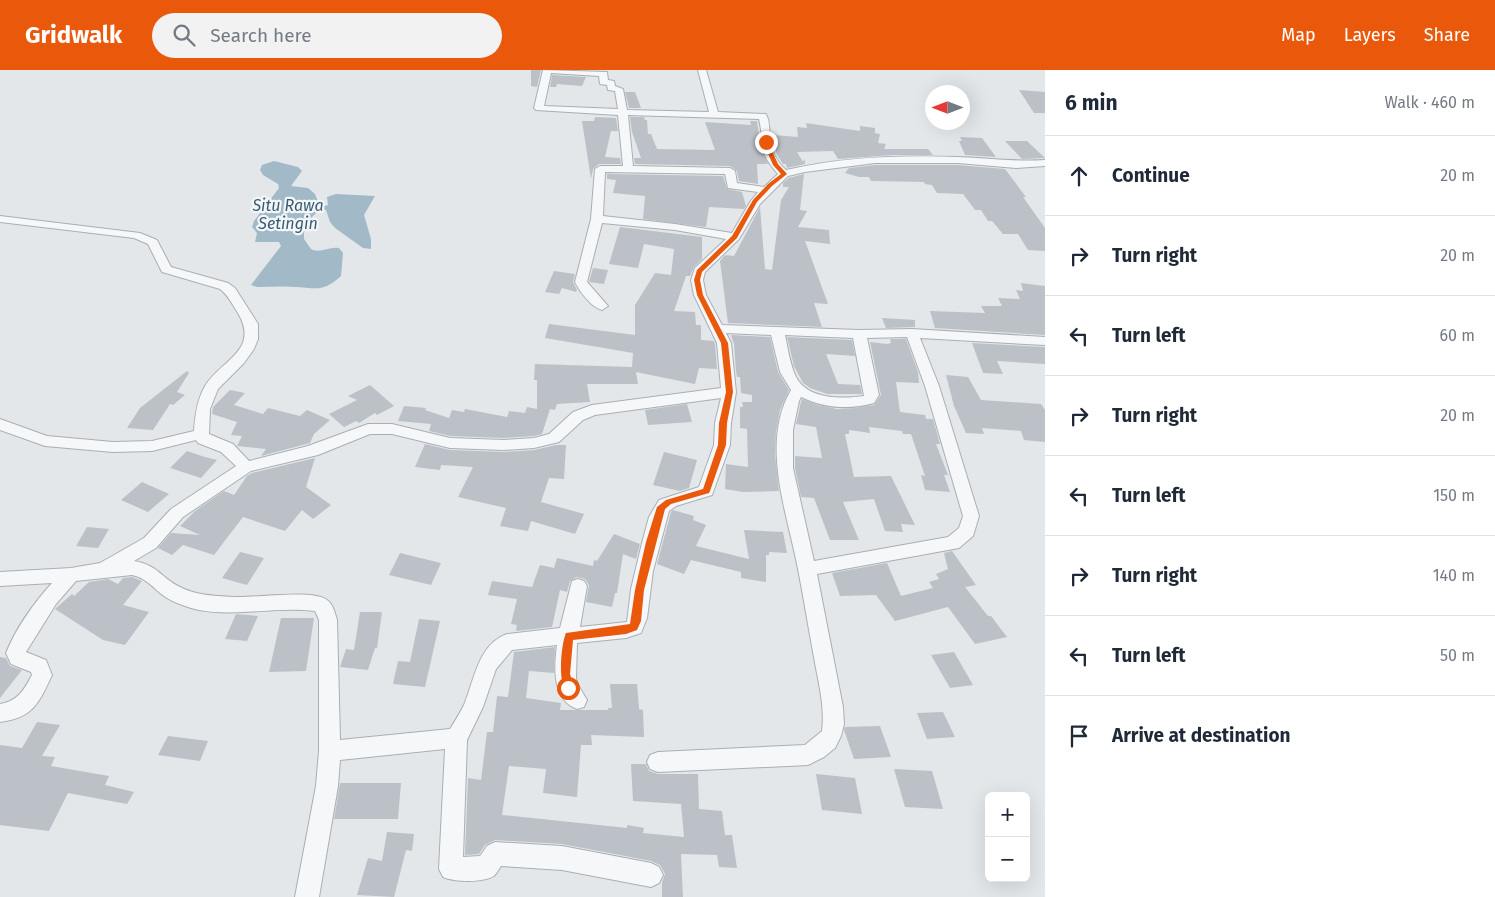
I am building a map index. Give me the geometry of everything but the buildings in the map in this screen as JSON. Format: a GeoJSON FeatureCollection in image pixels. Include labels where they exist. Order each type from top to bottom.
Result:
{"type":"FeatureCollection","features":[{"type":"Feature","properties":{"kind":"street"},"geometry":{"type":"LineString","coordinates":[[628,169],[626,134],[621,111],[618,89],[612,89],[611,83],[603,82],[604,74],[547,70],[539,108],[621,111],[714,115],[763,116],[766,124],[766,146],[775,165],[784,174]]}},
{"type":"Feature","properties":{"kind":"street"},"geometry":{"type":"LineString","coordinates":[[702,70],[714,115]]}},
{"type":"Feature","properties":{"kind":"street"},"geometry":{"type":"LineString","coordinates":[[651,876],[562,858],[495,854],[486,867],[451,869],[456,738],[473,708],[486,666],[495,652],[506,642],[537,637],[569,636],[626,630],[634,627],[637,621],[640,590],[661,507],[668,502],[706,491],[722,445],[723,423],[729,392],[724,343],[700,295],[697,280],[700,271],[735,237],[749,210],[764,190],[784,174],[805,169],[875,160],[958,160],[1016,165],[1045,163]]}},
{"type":"Feature","properties":{"kind":"street"},"geometry":{"type":"LineString","coordinates":[[602,306],[582,286],[581,282],[597,219],[600,169],[730,171],[732,186],[764,190]]}},
{"type":"Feature","properties":{"kind":"street"},"geometry":{"type":"LineString","coordinates":[[0,219],[141,236],[153,242],[166,269],[224,286],[231,291],[250,324],[252,339],[238,360],[212,387],[203,409],[201,434],[203,439],[228,448],[246,467]]}},
{"type":"Feature","properties":{"kind":"street"},"geometry":{"type":"LineString","coordinates":[[597,219],[675,227],[735,237]]}},
{"type":"Feature","properties":{"kind":"street"},"geometry":{"type":"LineString","coordinates":[[717,329],[859,334],[912,333],[1045,341]]}},
{"type":"Feature","properties":{"kind":"street"},"geometry":{"type":"LineString","coordinates":[[777,330],[791,381],[799,389],[817,399],[844,402],[868,400],[872,395],[859,334]]}},
{"type":"Feature","properties":{"kind":"street"},"geometry":{"type":"LineString","coordinates":[[808,569],[953,543],[967,531],[971,516],[932,386],[912,333]]}},
{"type":"Feature","properties":{"kind":"street"},"geometry":{"type":"LineString","coordinates":[[658,762],[808,755],[825,745],[834,729],[833,707],[808,569],[784,468],[785,430],[792,401],[799,389]]}},
{"type":"Feature","properties":{"kind":"street"},"geometry":{"type":"LineString","coordinates":[[104,570],[150,543],[176,513],[246,467],[312,451],[368,429],[392,429],[450,443],[504,445],[534,443],[554,438],[578,416],[592,410],[729,392]]}},
{"type":"Feature","properties":{"kind":"street"},"geometry":{"type":"LineString","coordinates":[[0,424],[45,441],[113,447],[152,446],[201,434]]}},
{"type":"Feature","properties":{"kind":"street"},"geometry":{"type":"LineString","coordinates":[[0,579],[71,575],[132,568],[144,570],[172,592],[199,602],[239,605],[303,602],[320,604],[325,610],[328,620],[330,751],[327,786],[307,897]]}},
{"type":"Feature","properties":{"kind":"street"},"geometry":{"type":"LineString","coordinates":[[0,712],[14,712],[22,708],[28,701],[42,675],[39,666],[18,658],[16,653],[19,645],[49,599],[71,575]]}},
{"type":"Feature","properties":{"kind":"street"},"geometry":{"type":"LineString","coordinates":[[577,700],[568,688],[566,674],[569,636],[578,586]]}},
{"type":"Feature","properties":{"kind":"street"},"geometry":{"type":"LineString","coordinates":[[330,751],[456,738]]}},
{"type":"Feature","properties":{"kind":"water","name":"Situ Rawa Setingin"},"geometry":{"type":"Polygon","coordinates":[[[274,161],[298,167],[302,171],[291,186],[308,188],[315,194],[320,207],[328,205],[327,197],[336,194],[375,196],[364,215],[371,239],[371,249],[363,248],[335,228],[330,222],[326,210],[318,211],[312,217],[313,224],[304,232],[304,239],[311,249],[318,251],[339,248],[343,253],[341,276],[328,285],[313,288],[257,287],[251,285],[281,246],[279,242],[255,242],[257,233],[252,227],[254,221],[279,188],[278,184],[263,175],[260,170],[262,165],[274,161]]]}},
{"type":"Feature","properties":{"kind":"route"},"geometry":{"type":"LineString","coordinates":[[568,688],[566,674],[569,636],[626,630],[634,627],[637,621],[640,590],[661,507],[668,502],[706,491],[722,445],[723,423],[729,392],[724,343],[700,295],[697,280],[700,271],[735,237],[749,210],[764,190],[784,174],[775,165],[766,142]]}}]}
